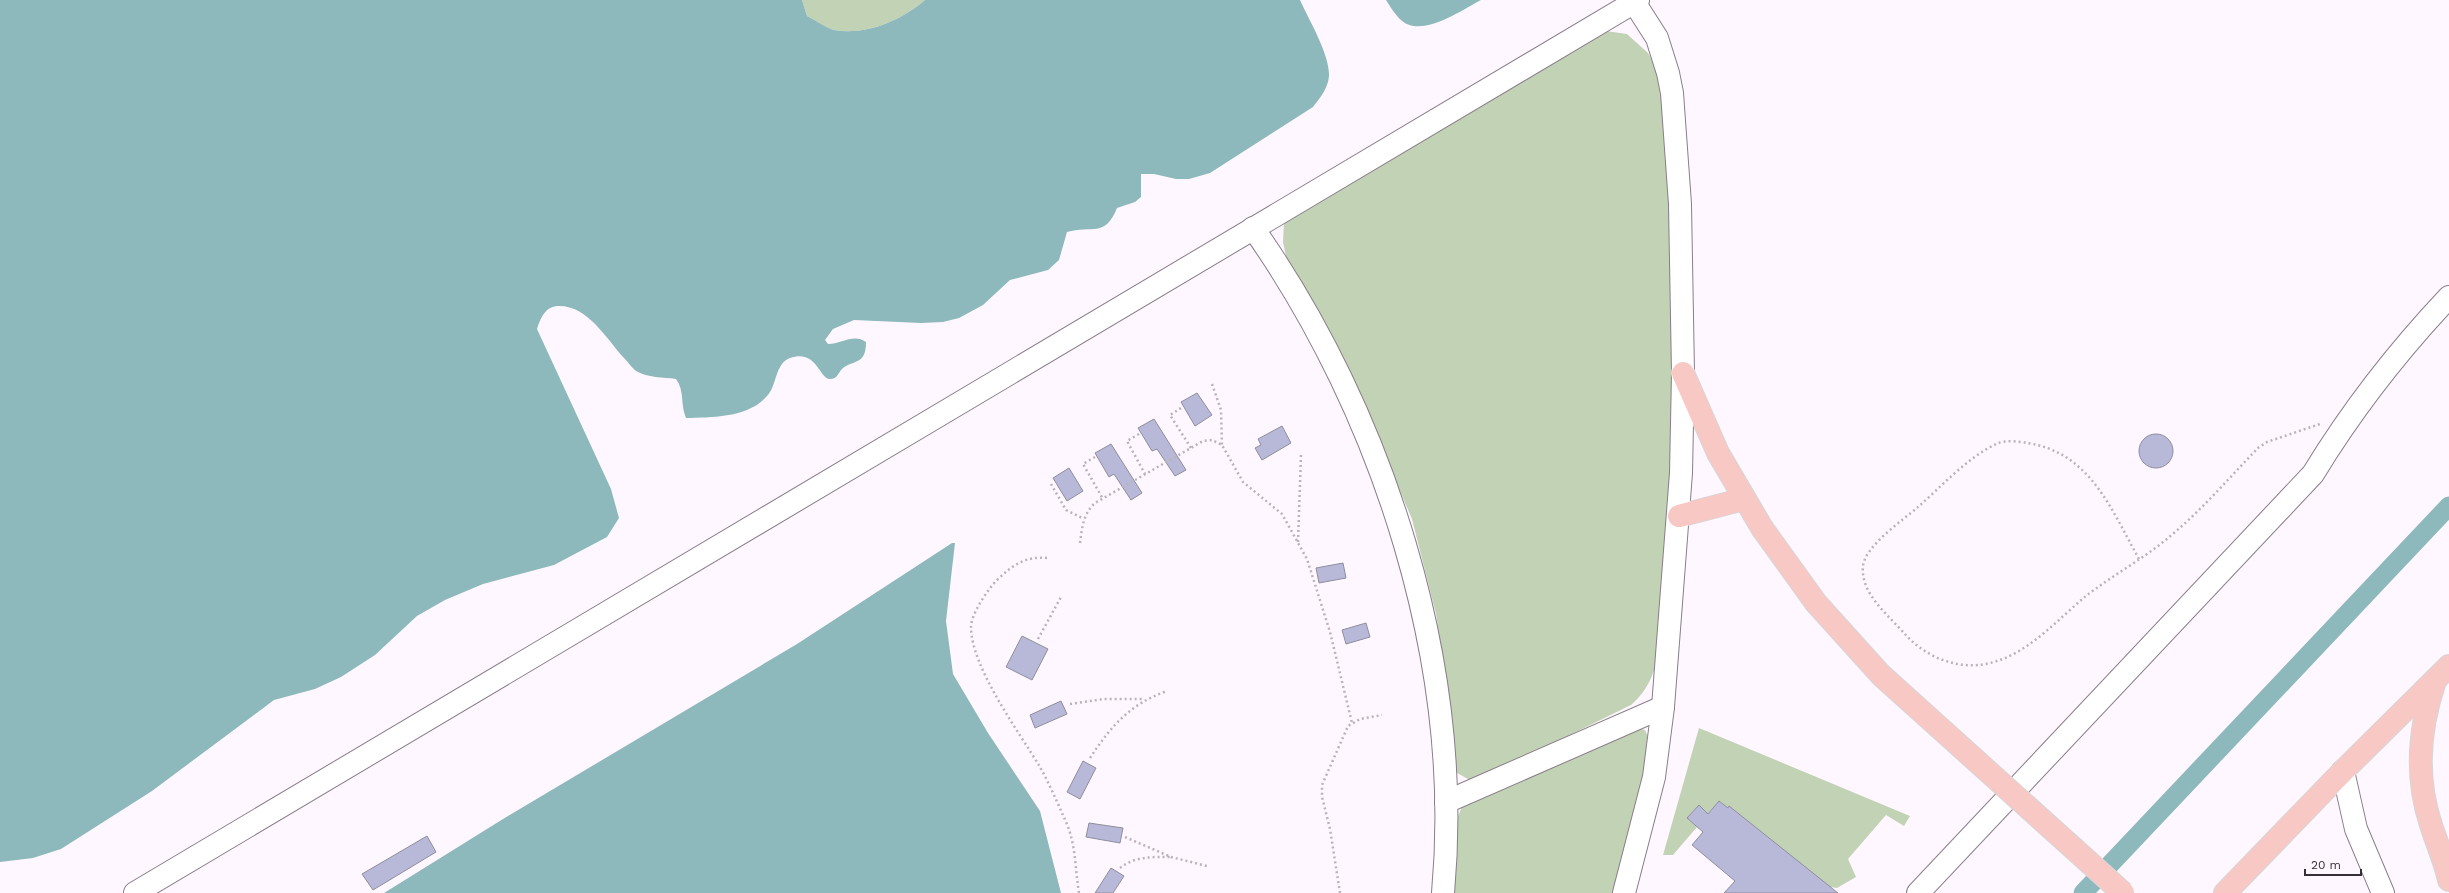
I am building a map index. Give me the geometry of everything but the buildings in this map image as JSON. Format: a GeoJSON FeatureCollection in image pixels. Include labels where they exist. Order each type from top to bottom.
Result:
{"type":"FeatureCollection","features":[{"type":"Feature","properties":{"kind":"main road"},"geometry":{"type":"LineString","coordinates":[[1683,373],[1718,453],[1744,499],[1762,528],[1816,603],[1881,675],[2122,893]]}},
{"type":"Feature","properties":{"kind":"main road"},"geometry":{"type":"LineString","coordinates":[[1679,516],[1744,499]]}},
{"type":"Feature","properties":{"kind":"main road"},"geometry":{"type":"LineString","coordinates":[[2442,673],[2423,721],[2421,771],[2426,805],[2449,880]]}},
{"type":"Feature","properties":{"kind":"main road"},"geometry":{"type":"LineString","coordinates":[[2225,893],[2343,771],[2442,673]]}},
{"type":"Feature","properties":{"kind":"street"},"geometry":{"type":"LineString","coordinates":[[135,893],[1636,1],[1657,38],[1668,72],[1672,93],[1681,219],[1683,373],[1679,516],[1663,707],[1654,777],[1624,893]]}},
{"type":"Feature","properties":{"kind":"street"},"geometry":{"type":"LineString","coordinates":[[1253,228],[1301,303],[1348,392],[1391,499],[1420,604],[1431,657],[1439,718],[1446,802],[1443,893]]}},
{"type":"Feature","properties":{"kind":"street"},"geometry":{"type":"LineString","coordinates":[[1918,893],[2313,474],[2334,440],[2376,382],[2418,330],[2449,297]]}},
{"type":"Feature","properties":{"kind":"street"},"geometry":{"type":"LineString","coordinates":[[1446,802],[1663,707]]}},
{"type":"Feature","properties":{"kind":"street"},"geometry":{"type":"LineString","coordinates":[[2343,771],[2356,829],[2383,893]]}},
{"type":"Feature","properties":{"kind":"path"},"geometry":{"type":"LineString","coordinates":[[1212,384],[1220,410],[1222,445],[1243,482],[1282,514],[1307,558],[1330,632],[1352,723]]}},
{"type":"Feature","properties":{"kind":"path"},"geometry":{"type":"LineString","coordinates":[[1181,408],[1170,415],[1191,448]]}},
{"type":"Feature","properties":{"kind":"path"},"geometry":{"type":"LineString","coordinates":[[2139,558],[2090,476],[2073,460],[2057,450],[2039,444],[2018,441],[1998,442],[1972,459],[1866,554],[1863,564],[1863,578],[1871,596],[1912,642],[1932,656],[1966,666],[1989,664],[2012,656],[2033,641],[2089,594],[2155,548],[2182,526],[2258,448],[2267,442],[2323,423]]}},
{"type":"Feature","properties":{"kind":"path"},"geometry":{"type":"LineString","coordinates":[[1139,434],[1126,441],[1145,474]]}},
{"type":"Feature","properties":{"kind":"path"},"geometry":{"type":"LineString","coordinates":[[1080,543],[1084,519],[1089,508],[1145,474],[1208,439],[1222,445]]}},
{"type":"Feature","properties":{"kind":"path"},"geometry":{"type":"LineString","coordinates":[[1298,542],[1301,455]]}},
{"type":"Feature","properties":{"kind":"path"},"geometry":{"type":"LineString","coordinates":[[1095,457],[1083,464],[1103,499]]}},
{"type":"Feature","properties":{"kind":"path"},"geometry":{"type":"LineString","coordinates":[[1051,484],[1066,510],[1084,519]]}},
{"type":"Feature","properties":{"kind":"path"},"geometry":{"type":"LineString","coordinates":[[1047,558],[1025,558],[1009,568],[994,583],[983,598],[971,626],[983,669],[1007,715],[1041,769],[1067,824],[1074,844],[1079,893]]}},
{"type":"Feature","properties":{"kind":"path"},"geometry":{"type":"LineString","coordinates":[[1038,639],[1060,597]]}},
{"type":"Feature","properties":{"kind":"path"},"geometry":{"type":"LineString","coordinates":[[1070,704],[1104,699],[1144,699],[1167,691]]}},
{"type":"Feature","properties":{"kind":"path"},"geometry":{"type":"LineString","coordinates":[[1090,758],[1116,724],[1144,699]]}},
{"type":"Feature","properties":{"kind":"path"},"geometry":{"type":"LineString","coordinates":[[1340,893],[1322,790],[1344,732],[1352,723],[1382,715]]}},
{"type":"Feature","properties":{"kind":"path"},"geometry":{"type":"LineString","coordinates":[[1125,837],[1171,857],[1207,866]]}},
{"type":"Feature","properties":{"kind":"path"},"geometry":{"type":"LineString","coordinates":[[1120,868],[1143,857],[1171,857]]}},
{"type":"Feature","properties":{"kind":"green space"},"geometry":{"type":"Polygon","coordinates":[[[802,0],[925,0],[906,14],[883,25],[858,31],[846,31],[831,29],[807,16],[802,0]]]}},
{"type":"Feature","properties":{"kind":"green space"},"geometry":{"type":"Polygon","coordinates":[[[1606,31],[1627,34],[1648,53],[1657,68],[1664,91],[1672,185],[1674,414],[1658,658],[1654,672],[1648,684],[1637,700],[1631,705],[1478,780],[1468,779],[1457,773],[1455,767],[1450,702],[1436,614],[1412,519],[1341,354],[1287,261],[1283,242],[1284,221],[1606,31]]]}},
{"type":"Feature","properties":{"kind":"green space"},"geometry":{"type":"Polygon","coordinates":[[[1699,728],[1910,816],[1904,826],[1886,815],[1848,859],[1856,877],[1837,888],[1830,887],[1729,806],[1728,808],[1719,801],[1708,814],[1698,806],[1687,818],[1697,827],[1673,855],[1663,855],[1699,728]]]}},
{"type":"Feature","properties":{"kind":"green space"},"geometry":{"type":"Polygon","coordinates":[[[1641,729],[1645,730],[1649,739],[1645,779],[1612,893],[1454,893],[1455,824],[1463,804],[1641,729]]]}},
{"type":"Feature","properties":{"kind":"water"},"geometry":{"type":"Polygon","coordinates":[[[0,0],[802,0],[807,16],[824,26],[834,30],[858,31],[883,25],[895,20],[925,0],[1300,0],[1323,48],[1329,76],[1325,89],[1313,107],[1210,173],[1189,179],[1176,179],[1154,174],[1141,174],[1141,197],[1135,202],[1117,208],[1108,223],[1102,227],[1097,229],[1067,232],[1059,260],[1048,270],[1010,280],[983,305],[959,318],[943,322],[921,323],[854,320],[833,329],[825,340],[828,344],[852,339],[866,342],[864,355],[858,361],[846,366],[836,377],[829,379],[822,374],[816,364],[806,357],[799,356],[790,358],[781,365],[773,387],[767,396],[750,409],[740,412],[729,415],[686,418],[683,408],[681,388],[676,379],[651,376],[636,371],[603,332],[587,317],[568,307],[558,306],[550,308],[544,313],[537,329],[611,489],[619,518],[607,537],[554,565],[483,584],[445,600],[417,616],[375,655],[341,677],[315,689],[274,700],[152,791],[61,849],[33,858],[0,862],[0,0]]]}},
{"type":"Feature","properties":{"kind":"water"},"geometry":{"type":"Polygon","coordinates":[[[1386,0],[1481,0],[1453,16],[1430,25],[1419,26],[1409,25],[1401,20],[1386,0]]]}},
{"type":"Feature","properties":{"kind":"water"},"geometry":{"type":"Polygon","coordinates":[[[952,543],[955,543],[946,621],[953,674],[988,733],[1040,811],[1061,893],[384,893],[503,819],[797,644],[952,543]]]}},
{"type":"Feature","properties":{"kind":"waterway"},"geometry":{"type":"LineString","coordinates":[[2083,893],[2449,506]]}}]}
